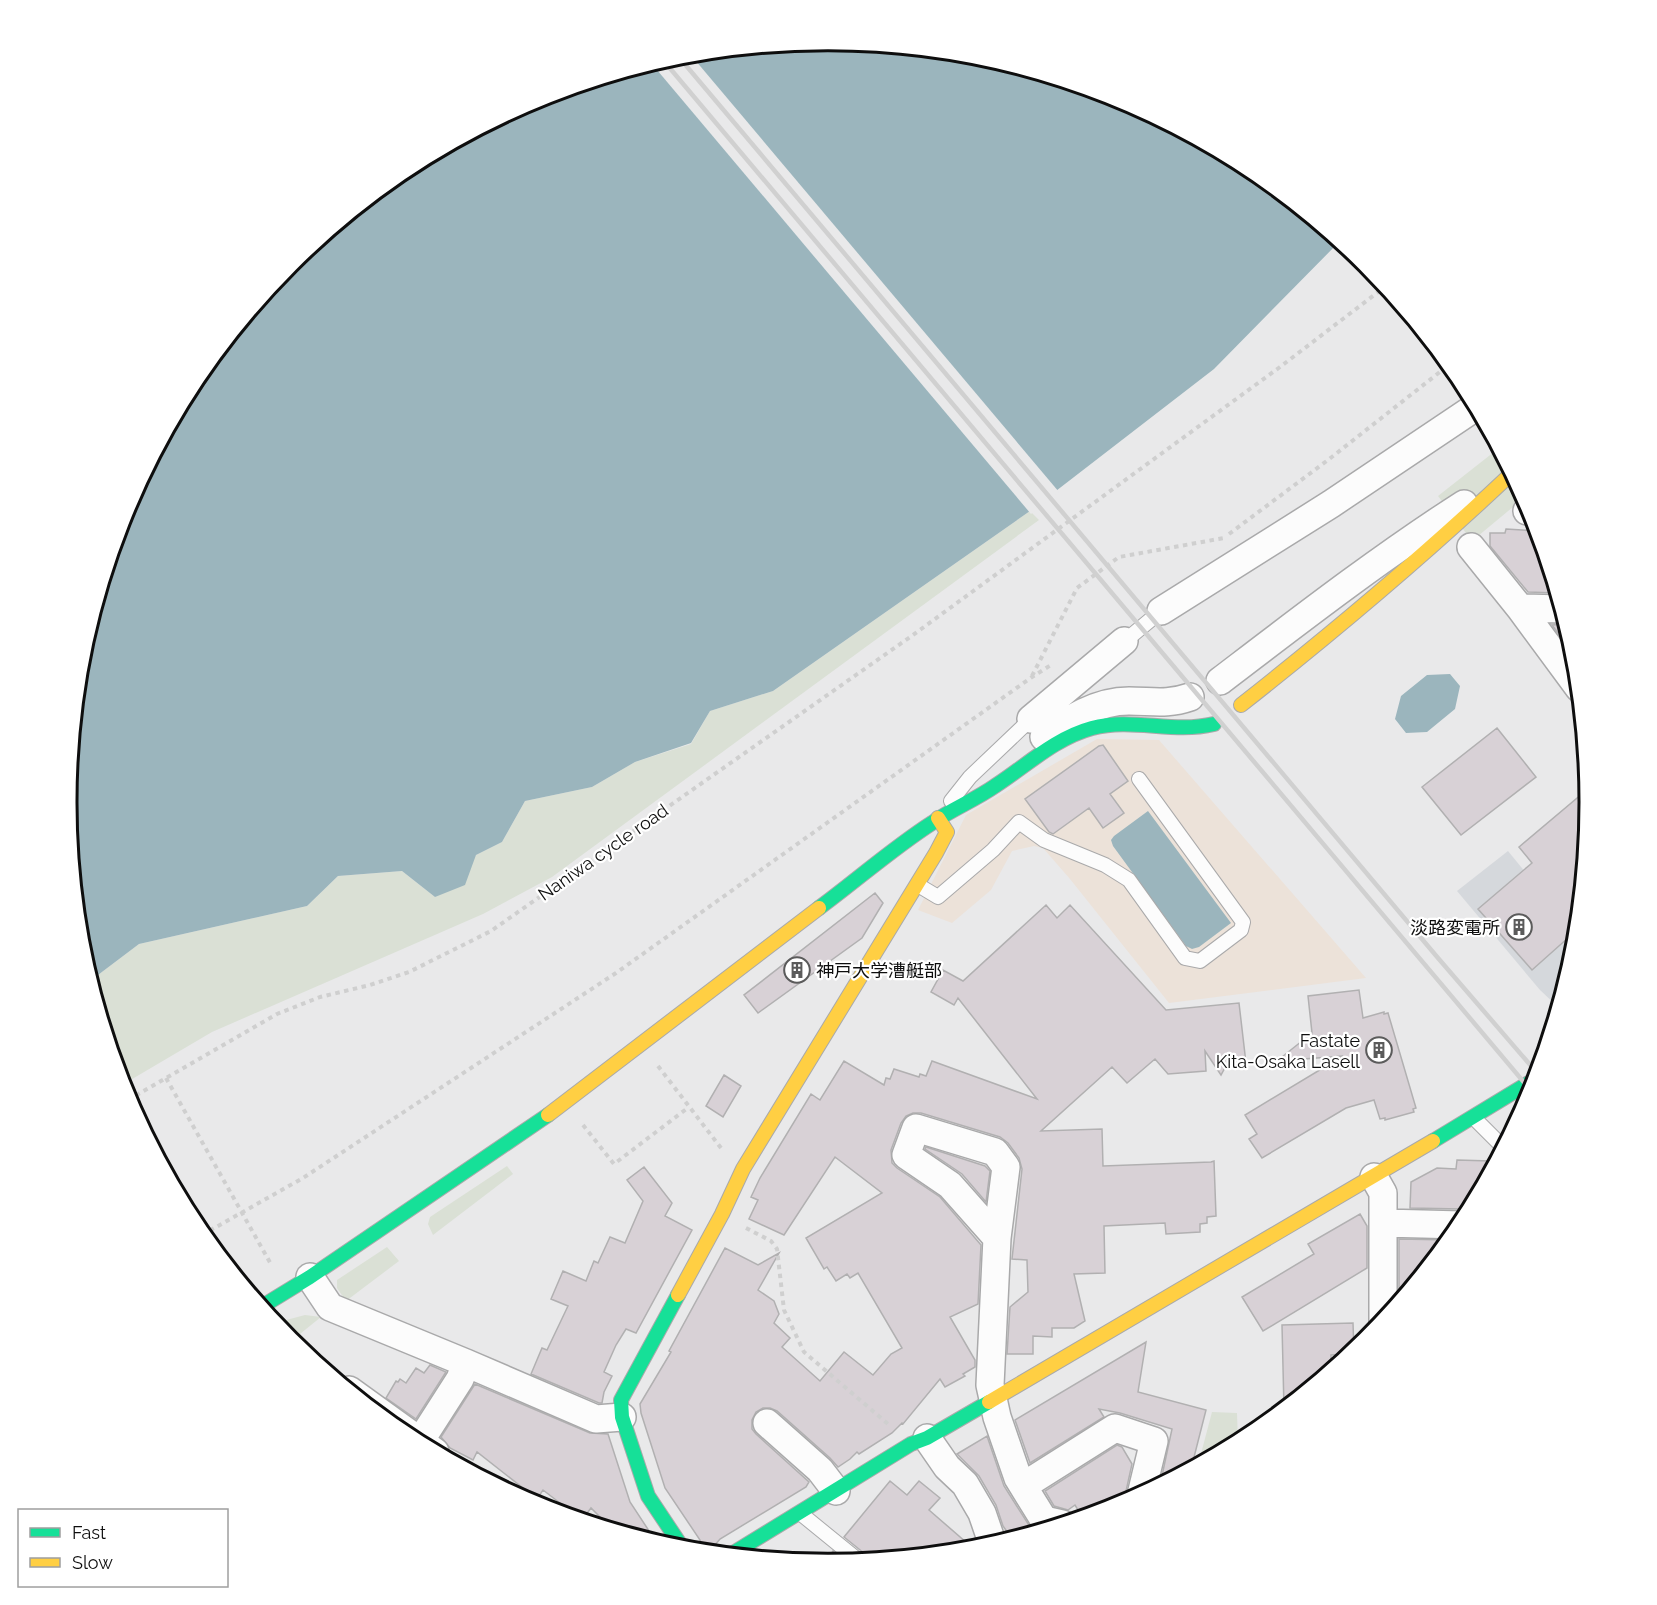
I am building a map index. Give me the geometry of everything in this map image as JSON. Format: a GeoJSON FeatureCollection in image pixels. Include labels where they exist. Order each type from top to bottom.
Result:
{"type":"FeatureCollection","features":[{"type":"Feature","properties":{"kind":"street"},"geometry":{"type":"LineString","coordinates":[[1161,611],[1331,504],[1469,411]]}},
{"type":"Feature","properties":{"kind":"street"},"geometry":{"type":"LineString","coordinates":[[1220,681],[1295,623],[1424,530],[1505,477]]}},
{"type":"Feature","properties":{"kind":"street"},"geometry":{"type":"LineString","coordinates":[[1241,705],[1316,647],[1424,554],[1506,479]]}},
{"type":"Feature","properties":{"kind":"street"},"geometry":{"type":"LineString","coordinates":[[1471,547],[1569,675]]}},
{"type":"Feature","properties":{"kind":"street"},"geometry":{"type":"LineString","coordinates":[[1520,608],[1554,609]]}},
{"type":"Feature","properties":{"kind":"street"},"geometry":{"type":"LineString","coordinates":[[1032,719],[1127,639]]}},
{"type":"Feature","properties":{"kind":"street"},"geometry":{"type":"LineString","coordinates":[[268,1303],[489,1157],[565,1103],[938,818],[986,776],[1085,711],[1128,700],[1168,703],[1190,697]]}},
{"type":"Feature","properties":{"kind":"street"},"geometry":{"type":"LineString","coordinates":[[938,818],[993,788],[1058,742],[1090,729],[1119,724],[1187,730],[1214,724]]}},
{"type":"Feature","properties":{"kind":"street"},"geometry":{"type":"LineString","coordinates":[[676,1539],[648,1496],[622,1417],[621,1400],[722,1215],[743,1169],[918,885],[947,832],[938,818]]}},
{"type":"Feature","properties":{"kind":"street"},"geometry":{"type":"LineString","coordinates":[[740,1549],[919,1441],[1374,1178],[1524,1087]]}},
{"type":"Feature","properties":{"kind":"street"},"geometry":{"type":"LineString","coordinates":[[1374,1178],[1383,1193],[1383,1310]]}},
{"type":"Feature","properties":{"kind":"street"},"geometry":{"type":"LineString","coordinates":[[1383,1223],[1450,1225]]}},
{"type":"Feature","properties":{"kind":"street"},"geometry":{"type":"LineString","coordinates":[[997,1238],[990,1385],[1015,1468],[1023,1486],[1044,1520],[1047,1521]]}},
{"type":"Feature","properties":{"kind":"street"},"geometry":{"type":"LineString","coordinates":[[310,1277],[330,1307],[596,1419],[622,1417]]}},
{"type":"Feature","properties":{"kind":"street"},"geometry":{"type":"LineString","coordinates":[[428,1438],[466,1363]]}},
{"type":"Feature","properties":{"kind":"street"},"geometry":{"type":"LineString","coordinates":[[767,1423],[820,1470],[836,1491]]}},
{"type":"Feature","properties":{"kind":"street"},"geometry":{"type":"LineString","coordinates":[[1023,1486],[1115,1428],[1154,1441],[1144,1484]]}},
{"type":"Feature","properties":{"kind":"street"},"geometry":{"type":"LineString","coordinates":[[919,1441],[964,1484],[982,1513],[990,1536]]}},
{"type":"Feature","properties":{"kind":"lane"},"geometry":{"type":"LineString","coordinates":[[1127,639],[1161,611]]}},
{"type":"Feature","properties":{"kind":"lane"},"geometry":{"type":"LineString","coordinates":[[938,818],[970,777],[1032,719]]}},
{"type":"Feature","properties":{"kind":"lane"},"geometry":{"type":"LineString","coordinates":[[918,885],[938,897],[993,850],[1019,822],[1044,840],[1105,865],[1129,880],[1185,958],[1200,961],[1241,930],[1243,922],[1139,779]]}},
{"type":"Feature","properties":{"kind":"lane"},"geometry":{"type":"LineString","coordinates":[[1474,1118],[1498,1143]]}},
{"type":"Feature","properties":{"kind":"lane"},"geometry":{"type":"LineString","coordinates":[[800,1513],[848,1553]]}},
{"type":"Feature","properties":{"kind":"path","name":"Naniwa cycle road"},"geometry":{"type":"LineString","coordinates":[[136,1095],[288,1009],[320,997],[370,985],[409,972],[491,931],[913,634],[1280,367],[1379,291]]}},
{"type":"Feature","properties":{"kind":"path"},"geometry":{"type":"LineString","coordinates":[[211,1230],[303,1178],[616,973],[1032,676],[1077,588],[1119,557],[1224,538],[1442,370]]}},
{"type":"Feature","properties":{"kind":"path"},"geometry":{"type":"LineString","coordinates":[[643,1045],[727,1157],[743,1169]]}},
{"type":"Feature","properties":{"kind":"path"},"geometry":{"type":"LineString","coordinates":[[166,1078],[273,1269]]}},
{"type":"Feature","properties":{"kind":"path"},"geometry":{"type":"LineString","coordinates":[[565,1103],[614,1164],[689,1107]]}},
{"type":"Feature","properties":{"kind":"path"},"geometry":{"type":"LineString","coordinates":[[722,1215],[771,1241],[777,1249],[784,1310],[804,1352],[919,1441]]}},
{"type":"Feature","properties":{"kind":"shaded area"},"geometry":{"type":"Polygon","coordinates":[[[1493,453],[1518,503],[1472,541],[1438,496],[1493,453]]]}},
{"type":"Feature","properties":{"kind":"shaded area"},"geometry":{"type":"Polygon","coordinates":[[[1030,511],[1039,520],[552,877],[483,914],[212,1032],[130,1080],[117,1044],[98,975],[139,944],[307,906],[338,876],[402,871],[435,897],[476,855],[502,842],[525,801],[592,787],[635,762],[691,744],[710,711],[773,691],[1030,511]]]}},
{"type":"Feature","properties":{"kind":"shaded area"},"geometry":{"type":"Polygon","coordinates":[[[1097,739],[1159,740],[1366,978],[1169,1003],[1070,879],[1043,848],[1034,846],[1012,851],[991,890],[952,923],[918,910],[966,815],[1097,739]]]}},
{"type":"Feature","properties":{"kind":"shaded area"},"geometry":{"type":"Polygon","coordinates":[[[1508,851],[1570,926],[1553,1002],[1540,990],[1457,891],[1508,851]]]}},
{"type":"Feature","properties":{"kind":"shaded area"},"geometry":{"type":"Polygon","coordinates":[[[507,1166],[513,1174],[433,1235],[428,1224],[430,1217],[507,1166]]]}},
{"type":"Feature","properties":{"kind":"shaded area"},"geometry":{"type":"Polygon","coordinates":[[[387,1247],[399,1261],[346,1301],[337,1288],[337,1280],[387,1247]]]}},
{"type":"Feature","properties":{"kind":"shaded area"},"geometry":{"type":"Polygon","coordinates":[[[305,1315],[321,1317],[298,1335],[284,1321],[305,1315]]]}},
{"type":"Feature","properties":{"kind":"shaded area"},"geometry":{"type":"Polygon","coordinates":[[[1212,1412],[1237,1413],[1238,1432],[1201,1455],[1212,1412]]]}},
{"type":"Feature","properties":{"kind":"water"},"geometry":{"type":"Polygon","coordinates":[[[828,51],[927,57],[975,65],[1023,77],[1116,108],[1204,152],[1246,178],[1286,206],[1334,247],[1214,369],[1030,511],[773,691],[710,711],[691,743],[635,762],[592,787],[525,801],[502,842],[476,855],[465,885],[435,897],[402,871],[338,876],[307,906],[139,944],[98,975],[83,901],[77,802],[83,704],[91,656],[117,561],[134,515],[178,427],[204,385],[263,307],[333,237],[371,206],[453,152],[541,108],[587,91],[682,65],[730,57],[828,51]]]}},
{"type":"Feature","properties":{"kind":"water"},"geometry":{"type":"Polygon","coordinates":[[[1450,674],[1460,686],[1455,709],[1427,732],[1406,733],[1395,719],[1401,696],[1427,675],[1450,674]]]}},
{"type":"Feature","properties":{"kind":"water"},"geometry":{"type":"Polygon","coordinates":[[[1148,811],[1231,923],[1199,947],[1192,949],[1186,946],[1113,846],[1111,840],[1114,836],[1148,811]]]}},
{"type":"Feature","properties":{"kind":"pier"},"geometry":{"type":"Polygon","coordinates":[[[697,62],[1059,492],[1031,514],[658,71],[697,62]]]}},
{"type":"Feature","properties":{"kind":"building"},"geometry":{"type":"Polygon","coordinates":[[[1506,529],[1529,530],[1549,593],[1528,592],[1490,546],[1490,533],[1505,533],[1506,529]]]}},
{"type":"Feature","properties":{"kind":"building"},"geometry":{"type":"Polygon","coordinates":[[[1552,625],[1558,625],[1561,638],[1552,625]]]}},
{"type":"Feature","properties":{"kind":"building"},"geometry":{"type":"Polygon","coordinates":[[[1497,728],[1536,777],[1461,835],[1422,787],[1497,728]]]}},
{"type":"Feature","properties":{"kind":"building"},"geometry":{"type":"Polygon","coordinates":[[[1103,745],[1128,781],[1110,794],[1124,813],[1103,828],[1089,808],[1053,834],[1049,832],[1025,799],[1103,745]]]}},
{"type":"Feature","properties":{"kind":"building"},"geometry":{"type":"Polygon","coordinates":[[[1580,796],[1574,901],[1568,938],[1532,970],[1478,909],[1532,863],[1519,847],[1580,796]]]}},
{"type":"Feature","properties":{"kind":"building","name":"神戸大学漕艇部"},"geometry":{"type":"Polygon","coordinates":[[[875,893],[883,903],[862,938],[758,1013],[744,995],[875,893]]]}},
{"type":"Feature","properties":{"kind":"building"},"geometry":{"type":"Polygon","coordinates":[[[1046,905],[1057,918],[1070,905],[1166,1010],[1239,1003],[1246,1063],[1227,1064],[1221,1075],[1205,1051],[1206,1071],[1168,1074],[1155,1059],[1127,1083],[1112,1067],[1041,1131],[1102,1129],[1103,1166],[1214,1161],[1216,1216],[1207,1217],[1207,1223],[1200,1224],[1200,1232],[1166,1234],[1165,1223],[1104,1226],[1105,1273],[1074,1274],[1085,1321],[1074,1328],[1052,1328],[1052,1337],[1033,1336],[1033,1354],[1007,1354],[1010,1307],[1028,1292],[1027,1260],[1012,1259],[1022,1169],[1019,1158],[1008,1143],[1000,1137],[921,1113],[906,1116],[891,1150],[892,1163],[940,1197],[981,1245],[978,1304],[950,1317],[975,1360],[975,1367],[963,1374],[965,1376],[945,1387],[940,1379],[903,1424],[859,1454],[857,1452],[838,1467],[777,1411],[763,1408],[756,1412],[752,1420],[752,1429],[809,1482],[806,1487],[720,1539],[714,1545],[701,1543],[665,1488],[640,1404],[671,1352],[669,1351],[725,1248],[758,1265],[779,1253],[758,1290],[774,1301],[779,1314],[774,1323],[790,1338],[782,1347],[820,1381],[844,1352],[873,1375],[891,1354],[902,1348],[858,1273],[850,1278],[847,1274],[836,1281],[827,1267],[824,1269],[806,1238],[882,1193],[835,1157],[784,1235],[749,1219],[758,1200],[751,1197],[760,1178],[811,1094],[820,1100],[844,1061],[884,1085],[886,1078],[890,1079],[894,1069],[919,1077],[920,1074],[926,1076],[932,1061],[1037,1099],[958,998],[954,1005],[931,992],[943,970],[963,981],[1046,905]]]}},
{"type":"Feature","properties":{"kind":"building"},"geometry":{"type":"Polygon","coordinates":[[[1359,990],[1363,1018],[1388,1013],[1416,1108],[1413,1109],[1414,1112],[1385,1120],[1385,1118],[1380,1119],[1374,1100],[1346,1108],[1262,1158],[1249,1139],[1257,1134],[1245,1115],[1343,1056],[1277,1061],[1312,1033],[1308,996],[1359,990]]]}},
{"type":"Feature","properties":{"kind":"building"},"geometry":{"type":"Polygon","coordinates":[[[724,1075],[741,1086],[723,1117],[706,1106],[724,1075]]]}},
{"type":"Feature","properties":{"kind":"building"},"geometry":{"type":"Polygon","coordinates":[[[926,1147],[985,1166],[990,1171],[986,1202],[962,1174],[925,1149],[926,1147]]]}},
{"type":"Feature","properties":{"kind":"building"},"geometry":{"type":"Polygon","coordinates":[[[1457,1160],[1488,1161],[1460,1209],[1410,1208],[1411,1182],[1437,1168],[1456,1169],[1457,1160]]]}},
{"type":"Feature","properties":{"kind":"building"},"geometry":{"type":"Polygon","coordinates":[[[644,1167],[672,1203],[665,1216],[692,1230],[636,1333],[626,1329],[616,1345],[604,1372],[612,1376],[604,1392],[602,1403],[599,1403],[531,1374],[542,1348],[547,1350],[568,1306],[551,1299],[563,1271],[586,1281],[594,1261],[598,1263],[610,1237],[625,1243],[643,1201],[627,1180],[644,1167]]]}},
{"type":"Feature","properties":{"kind":"building"},"geometry":{"type":"Polygon","coordinates":[[[1360,1214],[1367,1226],[1367,1268],[1263,1331],[1242,1297],[1314,1254],[1308,1244],[1360,1214]]]}},
{"type":"Feature","properties":{"kind":"building"},"geometry":{"type":"Polygon","coordinates":[[[1399,1239],[1439,1240],[1425,1260],[1399,1292],[1399,1239]]]}},
{"type":"Feature","properties":{"kind":"building"},"geometry":{"type":"Polygon","coordinates":[[[1353,1323],[1354,1340],[1338,1355],[1331,1355],[1331,1361],[1284,1401],[1282,1325],[1353,1323]]]}},
{"type":"Feature","properties":{"kind":"building"},"geometry":{"type":"Polygon","coordinates":[[[1146,1342],[1138,1392],[1206,1410],[1194,1459],[1162,1475],[1172,1429],[1099,1409],[1104,1417],[1030,1463],[1015,1420],[1146,1342]]]}},
{"type":"Feature","properties":{"kind":"building"},"geometry":{"type":"Polygon","coordinates":[[[430,1365],[446,1372],[416,1419],[386,1398],[396,1381],[400,1379],[406,1383],[416,1368],[424,1373],[430,1365]]]}},
{"type":"Feature","properties":{"kind":"building"},"geometry":{"type":"Polygon","coordinates":[[[475,1384],[590,1433],[608,1434],[630,1502],[650,1532],[601,1518],[591,1508],[587,1514],[562,1505],[543,1490],[539,1496],[525,1489],[477,1452],[473,1460],[450,1448],[441,1437],[475,1384]]]}},
{"type":"Feature","properties":{"kind":"building"},"geometry":{"type":"Polygon","coordinates":[[[987,1436],[1004,1486],[1029,1526],[1007,1532],[996,1505],[979,1476],[957,1454],[987,1436]]]}},
{"type":"Feature","properties":{"kind":"building"},"geometry":{"type":"Polygon","coordinates":[[[1117,1445],[1122,1447],[1132,1464],[1126,1492],[1079,1511],[1075,1505],[1068,1510],[1054,1506],[1045,1491],[1117,1445]]]}},
{"type":"Feature","properties":{"kind":"building"},"geometry":{"type":"Polygon","coordinates":[[[890,1481],[907,1495],[919,1481],[940,1498],[929,1510],[965,1542],[927,1548],[863,1553],[844,1537],[890,1481]]]}},
{"type":"Feature","properties":{"kind":"railway"},"geometry":{"type":"LineString","coordinates":[[685,64],[1532,1067]]}},
{"type":"Feature","properties":{"kind":"railway"},"geometry":{"type":"LineString","coordinates":[[670,68],[1525,1084]]}},
{"type":"Feature","properties":{"kind":"traffic: fast"},"geometry":{"type":"LineString","coordinates":[[819,908],[889,853],[947,813],[987,791],[1066,738],[1107,725],[1198,727],[1214,724]]}},
{"type":"Feature","properties":{"kind":"traffic: fast"},"geometry":{"type":"LineString","coordinates":[[1433,1141],[1525,1085]]}},
{"type":"Feature","properties":{"kind":"traffic: fast"},"geometry":{"type":"LineString","coordinates":[[268,1303],[310,1277],[548,1115]]}},
{"type":"Feature","properties":{"kind":"traffic: fast"},"geometry":{"type":"LineString","coordinates":[[676,1539],[648,1496],[622,1417],[621,1400],[678,1295]]}},
{"type":"Feature","properties":{"kind":"traffic: fast"},"geometry":{"type":"LineString","coordinates":[[740,1549],[911,1444],[927,1438],[989,1402]]}},
{"type":"Feature","properties":{"kind":"traffic: slow"},"geometry":{"type":"LineString","coordinates":[[1241,705],[1379,592],[1506,478]]}},
{"type":"Feature","properties":{"kind":"traffic: slow"},"geometry":{"type":"LineString","coordinates":[[678,1295],[722,1214],[743,1169],[936,853],[947,832],[938,818]]}},
{"type":"Feature","properties":{"kind":"traffic: slow"},"geometry":{"type":"LineString","coordinates":[[548,1115],[819,908]]}},
{"type":"Feature","properties":{"kind":"traffic: slow"},"geometry":{"type":"LineString","coordinates":[[989,1402],[1433,1141]]}},
{"type":"Feature","properties":{"kind":"place","name":"淡路変電所"},"geometry":{"type":"Point","coordinates":[1519,927]}},
{"type":"Feature","properties":{"kind":"place","name":"神戸大学漕艇部"},"geometry":{"type":"Point","coordinates":[797,970]}},
{"type":"Feature","properties":{"kind":"place","name":"Fastate Kita-Osaka Lasell"},"geometry":{"type":"Point","coordinates":[1379,1050]}}]}
